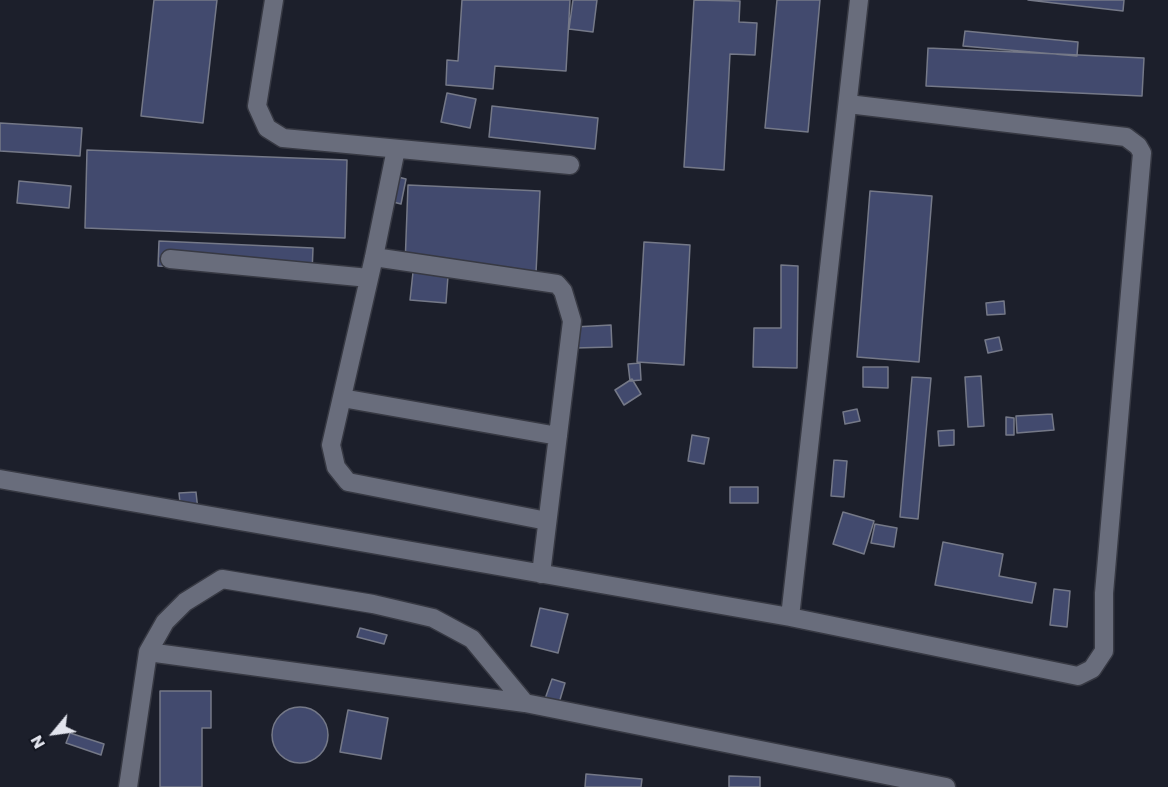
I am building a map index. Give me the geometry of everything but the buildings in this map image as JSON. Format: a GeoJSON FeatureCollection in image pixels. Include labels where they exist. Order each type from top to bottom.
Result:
{"type":"FeatureCollection","features":[{"type":"Feature","properties":{"kind":"lane"},"geometry":{"type":"LineString","coordinates":[[274,0],[257,106],[267,128],[283,138],[570,165]]}},
{"type":"Feature","properties":{"kind":"lane"},"geometry":{"type":"LineString","coordinates":[[790,617],[859,0]]}},
{"type":"Feature","properties":{"kind":"lane"},"geometry":{"type":"LineString","coordinates":[[0,479],[790,617],[1078,676],[1092,669],[1104,651],[1105,581],[1142,153],[1138,146],[1126,137],[848,104]]}},
{"type":"Feature","properties":{"kind":"lane"},"geometry":{"type":"LineString","coordinates":[[396,149],[331,446],[336,467],[348,482],[547,521]]}},
{"type":"Feature","properties":{"kind":"lane"},"geometry":{"type":"LineString","coordinates":[[374,256],[557,284],[563,291],[572,321],[541,574]]}},
{"type":"Feature","properties":{"kind":"lane"},"geometry":{"type":"LineString","coordinates":[[170,259],[369,278]]}},
{"type":"Feature","properties":{"kind":"lane"},"geometry":{"type":"LineString","coordinates":[[342,398],[558,436]]}},
{"type":"Feature","properties":{"kind":"lane"},"geometry":{"type":"LineString","coordinates":[[128,787],[148,652],[165,622],[185,602],[222,579],[373,604],[434,618],[472,639],[525,703]]}},
{"type":"Feature","properties":{"kind":"lane"},"geometry":{"type":"LineString","coordinates":[[148,652],[525,703],[946,787]]}}]}
